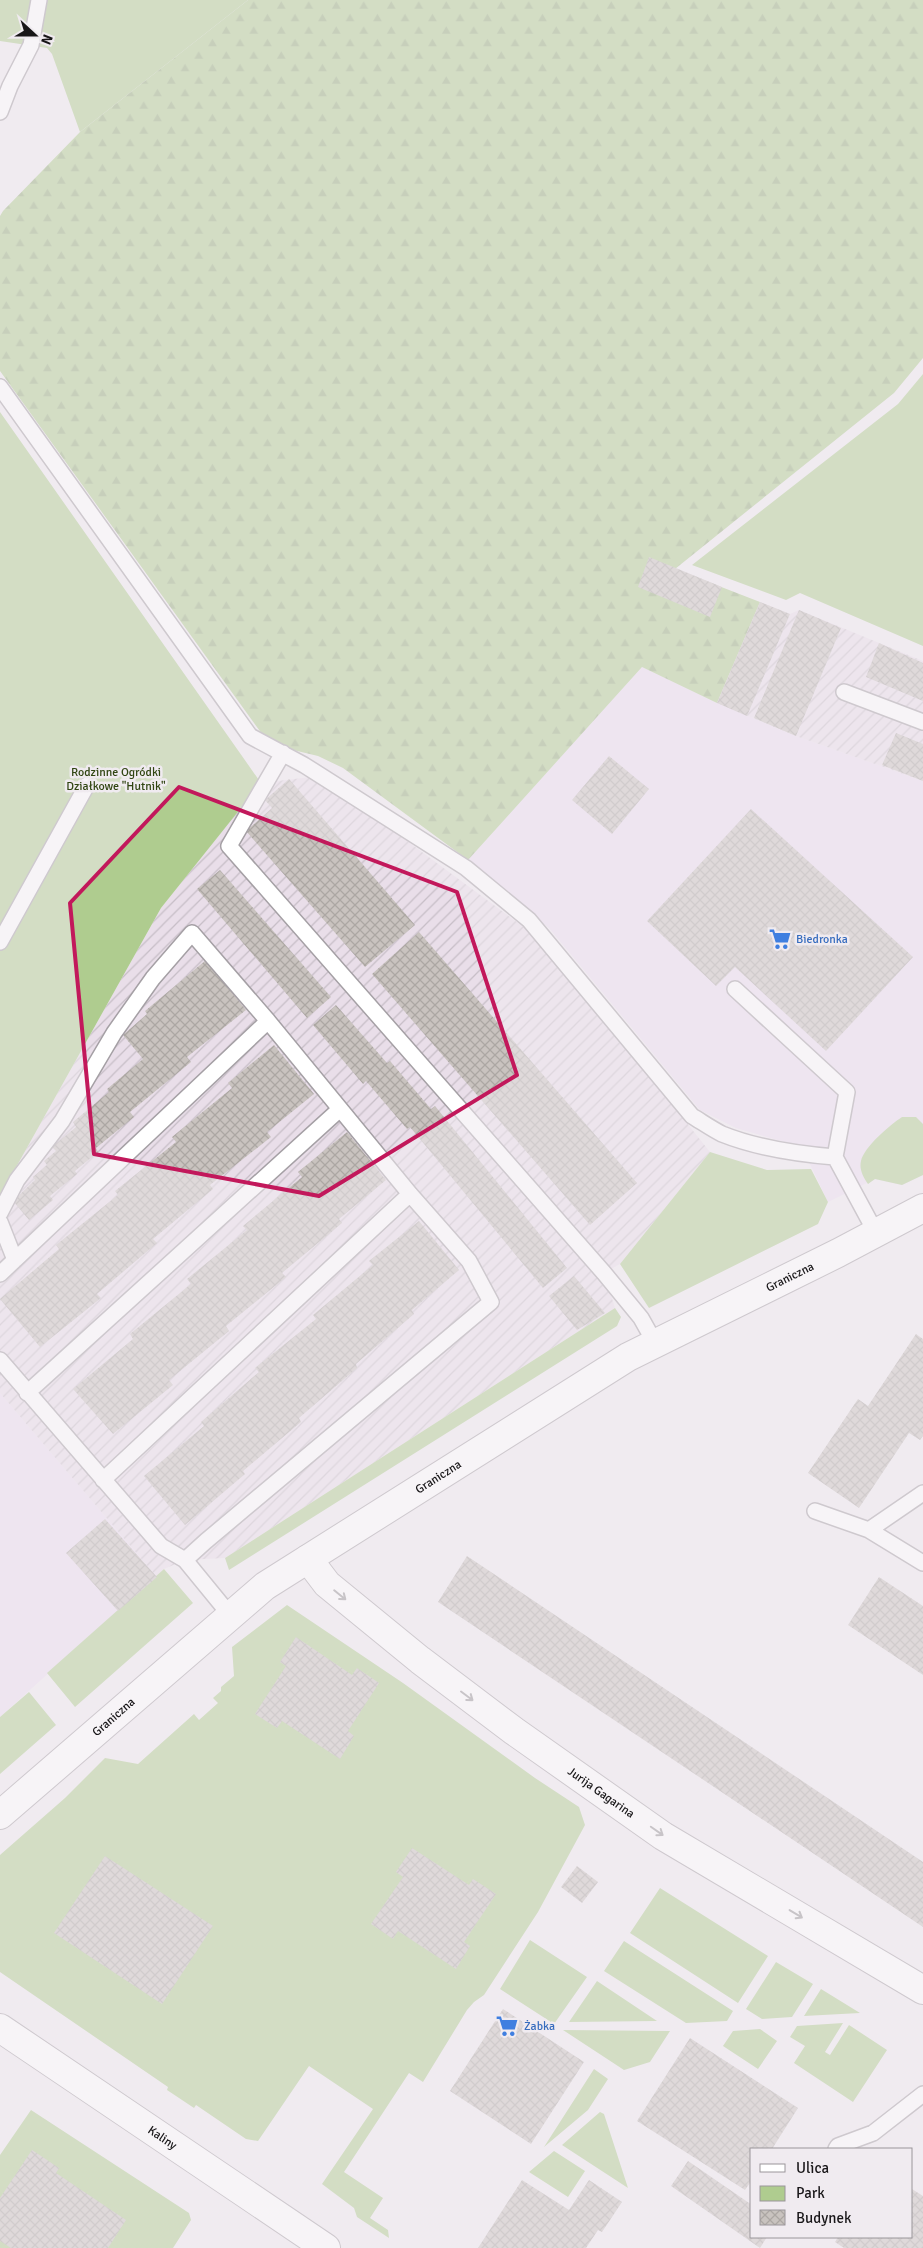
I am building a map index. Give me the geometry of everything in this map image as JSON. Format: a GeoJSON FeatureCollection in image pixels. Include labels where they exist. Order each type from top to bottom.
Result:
{"type":"FeatureCollection","features":[{"type":"Feature","properties":{"kind":"street","name":"Graniczna"},"geometry":{"type":"LineString","coordinates":[[0,1815],[265,1586],[628,1357],[923,1208]]}},
{"type":"Feature","properties":{"kind":"street","name":"Jurija Gagarina"},"geometry":{"type":"LineString","coordinates":[[308,1559],[327,1584],[420,1660],[514,1731],[648,1824],[923,1990]]}},
{"type":"Feature","properties":{"kind":"street","name":"Kaliny"},"geometry":{"type":"LineString","coordinates":[[0,2028],[326,2248]]}},
{"type":"Feature","properties":{"kind":"lane"},"geometry":{"type":"LineString","coordinates":[[0,112],[10,86],[31,45],[39,0]]}},
{"type":"Feature","properties":{"kind":"lane"},"geometry":{"type":"LineString","coordinates":[[0,386],[250,736],[283,752],[466,868],[529,920],[692,1116],[721,1133],[757,1145],[810,1155],[835,1157]]}},
{"type":"Feature","properties":{"kind":"lane"},"geometry":{"type":"LineString","coordinates":[[844,692],[923,722]]}},
{"type":"Feature","properties":{"kind":"lane"},"geometry":{"type":"LineString","coordinates":[[283,752],[229,846],[604,1273],[641,1318],[655,1342]]}},
{"type":"Feature","properties":{"kind":"lane"},"geometry":{"type":"LineString","coordinates":[[0,942],[87,784]]}},
{"type":"Feature","properties":{"kind":"lane"},"geometry":{"type":"LineString","coordinates":[[0,1213],[18,1180],[62,1121],[114,1033],[153,978],[192,933],[268,1021],[410,1194],[469,1261],[491,1302],[206,1541],[186,1560]]}},
{"type":"Feature","properties":{"kind":"lane"},"geometry":{"type":"LineString","coordinates":[[735,989],[847,1092],[835,1157],[876,1233]]}},
{"type":"Feature","properties":{"kind":"lane"},"geometry":{"type":"LineString","coordinates":[[0,1274],[268,1021]]}},
{"type":"Feature","properties":{"kind":"lane"},"geometry":{"type":"LineString","coordinates":[[27,1393],[340,1109]]}},
{"type":"Feature","properties":{"kind":"lane"},"geometry":{"type":"LineString","coordinates":[[103,1480],[410,1194]]}},
{"type":"Feature","properties":{"kind":"lane"},"geometry":{"type":"LineString","coordinates":[[0,1222],[15,1260]]}},
{"type":"Feature","properties":{"kind":"lane"},"geometry":{"type":"LineString","coordinates":[[0,1360],[161,1546],[186,1560],[230,1615]]}},
{"type":"Feature","properties":{"kind":"lane"},"geometry":{"type":"LineString","coordinates":[[869,1530],[923,1493]]}},
{"type":"Feature","properties":{"kind":"lane"},"geometry":{"type":"LineString","coordinates":[[815,1511],[869,1530],[923,1563]]}},
{"type":"Feature","properties":{"kind":"lane"},"geometry":{"type":"LineString","coordinates":[[837,2148],[873,2133],[923,2094]]}},
{"type":"Feature","properties":{"kind":"highlighted area"},"geometry":{"type":"Polygon","coordinates":[[[179,787],[457,892],[517,1075],[319,1196],[94,1154],[70,903],[179,787]]]}},
{"type":"Feature","properties":{"kind":"shaded area"},"geometry":{"type":"Polygon","coordinates":[[[760,602],[790,614],[799,610],[923,661],[923,781],[796,736],[717,703],[760,602]]]}},
{"type":"Feature","properties":{"kind":"shaded area"},"geometry":{"type":"Polygon","coordinates":[[[642,667],[717,703],[796,736],[923,781],[923,1175],[902,1185],[875,1179],[828,1202],[802,1147],[736,1128],[700,1110],[549,928],[468,860],[642,667]]]}},
{"type":"Feature","properties":{"kind":"shaded area"},"geometry":{"type":"Polygon","coordinates":[[[319,776],[541,940],[710,1152],[620,1264],[604,1273],[615,1308],[225,1558],[185,1560],[164,1569],[156,1576],[0,1393],[0,1196],[161,908],[261,783],[319,776]]]}},
{"type":"Feature","properties":{"kind":"shaded area"},"geometry":{"type":"Polygon","coordinates":[[[0,1393],[156,1576],[0,1717],[0,1393]]]}},
{"type":"Feature","properties":{"kind":"green space"},"geometry":{"type":"Polygon","coordinates":[[[0,0],[248,0],[80,132],[52,54],[47,48],[0,41],[0,0]]]}},
{"type":"Feature","properties":{"kind":"green space"},"geometry":{"type":"Polygon","coordinates":[[[248,0],[923,0],[923,358],[894,393],[675,569],[760,602],[717,703],[642,667],[468,860],[343,768],[318,756],[293,750],[262,734],[0,371],[0,216],[3,211],[80,132],[248,0]]]}},
{"type":"Feature","properties":{"kind":"green space"},"geometry":{"type":"Polygon","coordinates":[[[923,374],[923,646],[800,593],[786,600],[692,565],[898,404],[923,374]]]}},
{"type":"Feature","properties":{"kind":"green space","name":"Rodzinne Ogródki Działkowe \"Hutnik\""},"geometry":{"type":"Polygon","coordinates":[[[0,412],[261,783],[161,908],[0,1196],[0,412]]]}},
{"type":"Feature","properties":{"kind":"green space"},"geometry":{"type":"Polygon","coordinates":[[[902,1117],[916,1117],[923,1124],[923,1175],[902,1185],[875,1179],[868,1184],[861,1170],[863,1155],[878,1137],[902,1117]]]}},
{"type":"Feature","properties":{"kind":"green space"},"geometry":{"type":"Polygon","coordinates":[[[710,1152],[767,1170],[811,1169],[828,1202],[818,1224],[649,1308],[620,1264],[710,1152]]]}},
{"type":"Feature","properties":{"kind":"green space"},"geometry":{"type":"Polygon","coordinates":[[[615,1308],[621,1317],[617,1326],[229,1570],[225,1558],[615,1308]]]}},
{"type":"Feature","properties":{"kind":"green space"},"geometry":{"type":"Polygon","coordinates":[[[164,1569],[193,1603],[75,1707],[47,1673],[164,1569]]]}},
{"type":"Feature","properties":{"kind":"green space"},"geometry":{"type":"Polygon","coordinates":[[[287,1605],[403,1683],[535,1778],[579,1807],[585,1825],[538,1912],[484,1995],[467,2010],[423,2082],[409,2073],[344,2172],[383,2198],[370,2218],[388,2230],[389,2238],[357,2217],[354,2208],[322,2184],[373,2109],[309,2066],[258,2141],[246,2139],[196,2105],[194,2108],[167,2090],[168,2087],[0,1972],[0,1855],[65,1798],[105,1758],[138,1764],[194,1714],[199,1720],[218,1703],[213,1698],[221,1691],[221,1687],[234,1676],[232,1647],[287,1605]]]}},
{"type":"Feature","properties":{"kind":"green space"},"geometry":{"type":"Polygon","coordinates":[[[29,1692],[56,1725],[0,1774],[0,1717],[29,1692]]]}},
{"type":"Feature","properties":{"kind":"green space"},"geometry":{"type":"Polygon","coordinates":[[[660,1888],[768,1956],[738,2003],[630,1933],[660,1888]]]}},
{"type":"Feature","properties":{"kind":"green space"},"geometry":{"type":"Polygon","coordinates":[[[530,1940],[587,1977],[554,2024],[500,1989],[530,1940]]]}},
{"type":"Feature","properties":{"kind":"green space"},"geometry":{"type":"Polygon","coordinates":[[[624,1941],[733,2011],[727,2021],[686,2023],[604,1971],[624,1941]]]}},
{"type":"Feature","properties":{"kind":"green space"},"geometry":{"type":"Polygon","coordinates":[[[776,1962],[813,1984],[792,2017],[762,2019],[746,2009],[776,1962]]]}},
{"type":"Feature","properties":{"kind":"green space"},"geometry":{"type":"Polygon","coordinates":[[[597,1981],[657,2021],[569,2022],[597,1981]]]}},
{"type":"Feature","properties":{"kind":"green space"},"geometry":{"type":"Polygon","coordinates":[[[821,1989],[860,2013],[804,2016],[821,1989]]]}},
{"type":"Feature","properties":{"kind":"green space"},"geometry":{"type":"Polygon","coordinates":[[[843,2023],[825,2052],[830,2055],[849,2025],[887,2050],[853,2102],[794,2063],[805,2046],[790,2037],[797,2026],[843,2023]]]}},
{"type":"Feature","properties":{"kind":"green space"},"geometry":{"type":"Polygon","coordinates":[[[760,2029],[777,2041],[758,2069],[723,2046],[733,2031],[760,2029]]]}},
{"type":"Feature","properties":{"kind":"green space"},"geometry":{"type":"Polygon","coordinates":[[[563,2030],[670,2031],[650,2062],[624,2070],[563,2030]]]}},
{"type":"Feature","properties":{"kind":"green space"},"geometry":{"type":"Polygon","coordinates":[[[594,2069],[608,2079],[588,2110],[544,2147],[594,2069]]]}},
{"type":"Feature","properties":{"kind":"green space"},"geometry":{"type":"Polygon","coordinates":[[[31,2110],[189,2213],[191,2220],[173,2248],[0,2248],[0,2155],[31,2110]]]}},
{"type":"Feature","properties":{"kind":"green space"},"geometry":{"type":"Polygon","coordinates":[[[600,2112],[604,2114],[628,2188],[562,2145],[600,2112]]]}},
{"type":"Feature","properties":{"kind":"green space"},"geometry":{"type":"Polygon","coordinates":[[[554,2151],[585,2171],[568,2197],[529,2172],[554,2151]]]}},
{"type":"Feature","properties":{"kind":"building"},"geometry":{"type":"Polygon","coordinates":[[[649,557],[722,587],[710,617],[638,587],[649,557]]]}},
{"type":"Feature","properties":{"kind":"building"},"geometry":{"type":"Polygon","coordinates":[[[760,602],[790,614],[747,716],[717,703],[760,602]]]}},
{"type":"Feature","properties":{"kind":"building"},"geometry":{"type":"Polygon","coordinates":[[[799,610],[841,628],[796,736],[754,718],[799,610]]]}},
{"type":"Feature","properties":{"kind":"building"},"geometry":{"type":"Polygon","coordinates":[[[879,643],[923,663],[923,701],[866,677],[879,643]]]}},
{"type":"Feature","properties":{"kind":"building"},"geometry":{"type":"Polygon","coordinates":[[[896,733],[923,744],[923,781],[882,765],[896,733]]]}},
{"type":"Feature","properties":{"kind":"building"},"geometry":{"type":"Polygon","coordinates":[[[609,756],[649,789],[612,834],[572,800],[609,756]]]}},
{"type":"Feature","properties":{"kind":"building"},"geometry":{"type":"Polygon","coordinates":[[[289,779],[415,925],[365,967],[246,831],[272,808],[265,800],[289,779]]]}},
{"type":"Feature","properties":{"kind":"building","name":"Biedronka"},"geometry":{"type":"Polygon","coordinates":[[[751,809],[913,957],[826,1051],[735,967],[716,986],[647,921],[751,809]]]}},
{"type":"Feature","properties":{"kind":"building"},"geometry":{"type":"Polygon","coordinates":[[[220,870],[331,997],[307,1018],[197,889],[220,870]]]}},
{"type":"Feature","properties":{"kind":"building"},"geometry":{"type":"Polygon","coordinates":[[[419,932],[637,1183],[590,1225],[372,974],[419,932]]]}},
{"type":"Feature","properties":{"kind":"building"},"geometry":{"type":"Polygon","coordinates":[[[206,960],[246,1010],[187,1057],[191,1062],[130,1112],[134,1117],[96,1148],[98,1152],[75,1171],[77,1174],[50,1196],[53,1200],[29,1220],[13,1201],[35,1180],[33,1177],[47,1165],[44,1161],[56,1151],[52,1147],[76,1127],[73,1122],[109,1092],[107,1089],[143,1059],[123,1035],[147,1014],[145,1011],[206,960]]]}},
{"type":"Feature","properties":{"kind":"building"},"geometry":{"type":"Polygon","coordinates":[[[336,1005],[387,1063],[390,1061],[431,1109],[435,1106],[567,1268],[543,1288],[410,1127],[407,1129],[366,1081],[363,1084],[313,1025],[336,1005]]]}},
{"type":"Feature","properties":{"kind":"building"},"geometry":{"type":"Polygon","coordinates":[[[274,1045],[314,1094],[267,1132],[271,1137],[210,1185],[213,1189],[153,1239],[157,1243],[97,1294],[101,1298],[40,1347],[0,1299],[59,1249],[56,1245],[118,1195],[115,1191],[176,1142],[172,1137],[232,1088],[228,1083],[274,1045]]]}},
{"type":"Feature","properties":{"kind":"building"},"geometry":{"type":"Polygon","coordinates":[[[347,1132],[386,1180],[339,1219],[342,1223],[282,1273],[286,1277],[226,1326],[229,1331],[169,1380],[173,1385],[113,1434],[73,1389],[133,1339],[130,1334],[191,1284],[187,1279],[247,1230],[243,1226],[302,1177],[298,1172],[347,1132]]]}},
{"type":"Feature","properties":{"kind":"building"},"geometry":{"type":"Polygon","coordinates":[[[419,1221],[459,1270],[412,1310],[414,1314],[356,1364],[357,1368],[299,1418],[301,1422],[243,1471],[245,1474],[185,1525],[144,1476],[204,1426],[201,1422],[259,1372],[255,1368],[316,1319],[313,1315],[373,1265],[369,1261],[419,1221]]]}},
{"type":"Feature","properties":{"kind":"building"},"geometry":{"type":"Polygon","coordinates":[[[574,1276],[605,1313],[577,1330],[549,1296],[574,1276]]]}},
{"type":"Feature","properties":{"kind":"building"},"geometry":{"type":"Polygon","coordinates":[[[916,1334],[923,1339],[923,1436],[920,1440],[909,1433],[859,1508],[808,1473],[858,1399],[868,1406],[916,1334]]]}},
{"type":"Feature","properties":{"kind":"building"},"geometry":{"type":"Polygon","coordinates":[[[105,1519],[157,1577],[118,1611],[66,1553],[105,1519]]]}},
{"type":"Feature","properties":{"kind":"building"},"geometry":{"type":"Polygon","coordinates":[[[467,1556],[923,1862],[923,1927],[438,1602],[467,1556]]]}},
{"type":"Feature","properties":{"kind":"building"},"geometry":{"type":"Polygon","coordinates":[[[879,1577],[923,1606],[923,1675],[848,1625],[879,1577]]]}},
{"type":"Feature","properties":{"kind":"building"},"geometry":{"type":"Polygon","coordinates":[[[296,1637],[352,1675],[357,1668],[379,1683],[348,1731],[354,1736],[340,1759],[282,1721],[277,1728],[255,1714],[286,1666],[280,1662],[296,1637]]]}},
{"type":"Feature","properties":{"kind":"building"},"geometry":{"type":"Polygon","coordinates":[[[412,1848],[469,1885],[473,1879],[496,1894],[464,1942],[470,1946],[456,1969],[398,1931],[393,1939],[371,1924],[403,1877],[396,1872],[412,1848]]]}},
{"type":"Feature","properties":{"kind":"building"},"geometry":{"type":"Polygon","coordinates":[[[105,1856],[213,1926],[162,2004],[54,1933],[105,1856]]]}},
{"type":"Feature","properties":{"kind":"building"},"geometry":{"type":"Polygon","coordinates":[[[577,1866],[598,1882],[582,1903],[561,1887],[577,1866]]]}},
{"type":"Feature","properties":{"kind":"building"},"geometry":{"type":"Polygon","coordinates":[[[503,2009],[584,2062],[531,2144],[450,2091],[503,2009]]]}},
{"type":"Feature","properties":{"kind":"building"},"geometry":{"type":"Polygon","coordinates":[[[690,2038],[798,2108],[773,2148],[750,2148],[750,2183],[745,2190],[637,2121],[690,2038]]]}},
{"type":"Feature","properties":{"kind":"building"},"geometry":{"type":"Polygon","coordinates":[[[32,2150],[59,2168],[56,2173],[126,2220],[108,2248],[11,2248],[0,2241],[0,2198],[32,2150]]]}},
{"type":"Feature","properties":{"kind":"building"},"geometry":{"type":"Polygon","coordinates":[[[688,2161],[750,2204],[750,2238],[766,2238],[760,2248],[671,2186],[688,2161]]]}},
{"type":"Feature","properties":{"kind":"building"},"geometry":{"type":"Polygon","coordinates":[[[522,2180],[569,2210],[589,2180],[622,2202],[602,2232],[598,2230],[586,2248],[478,2248],[522,2180]]]}},
{"type":"Feature","properties":{"kind":"building"},"geometry":{"type":"Polygon","coordinates":[[[913,2190],[923,2196],[923,2248],[844,2248],[835,2242],[837,2238],[913,2238],[913,2190]]]}},
{"type":"Feature","properties":{"kind":"place","name":"Biedronka"},"geometry":{"type":"Point","coordinates":[780,939]}},
{"type":"Feature","properties":{"kind":"place","name":"Żabka"},"geometry":{"type":"Point","coordinates":[507,2026]}}]}
